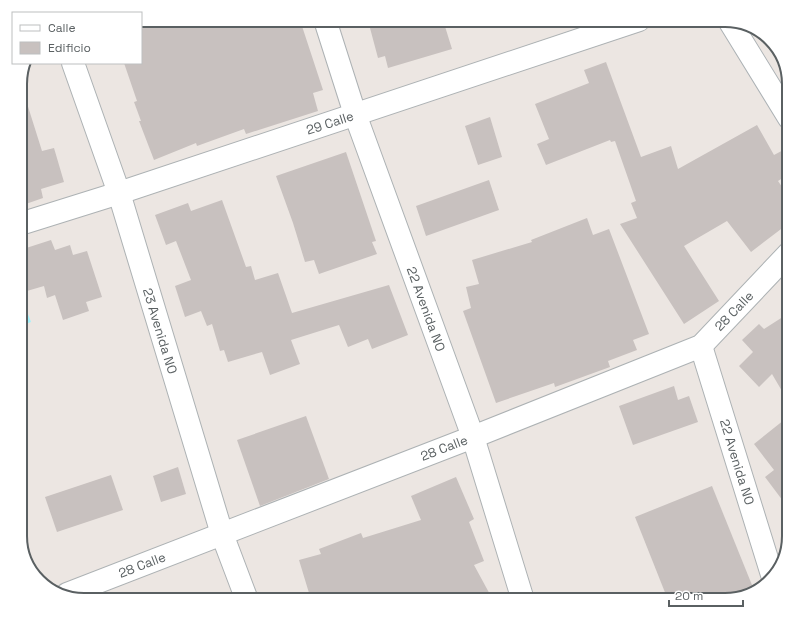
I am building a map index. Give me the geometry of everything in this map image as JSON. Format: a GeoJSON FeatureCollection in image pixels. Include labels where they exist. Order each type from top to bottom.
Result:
{"type":"FeatureCollection","features":[{"type":"Feature","properties":{"kind":"street","name":"22 Avenida NO"},"geometry":{"type":"LineString","coordinates":[[327,27],[355,114],[473,437],[521,593]]}},
{"type":"Feature","properties":{"kind":"street","name":"29 Calle"},"geometry":{"type":"LineString","coordinates":[[27,222],[119,193],[619,27]]}},
{"type":"Feature","properties":{"kind":"street"},"geometry":{"type":"LineString","coordinates":[[734,28],[782,107]]}},
{"type":"Feature","properties":{"kind":"street","name":"23 Avenida NO"},"geometry":{"type":"LineString","coordinates":[[73,64],[119,193],[222,534],[244,593]]}},
{"type":"Feature","properties":{"kind":"street","name":"28 Calle"},"geometry":{"type":"LineString","coordinates":[[72,592],[473,437],[701,346],[782,260]]}},
{"type":"Feature","properties":{"kind":"street","name":"22 Avenida NO"},"geometry":{"type":"LineString","coordinates":[[701,346],[771,570]]}},
{"type":"Feature","properties":{"kind":"water"},"geometry":{"type":"Polygon","coordinates":[[[27,312],[31,322],[27,323],[27,312]]]}},
{"type":"Feature","properties":{"kind":"building"},"geometry":{"type":"Polygon","coordinates":[[[142,27],[302,27],[323,90],[313,93],[318,111],[246,134],[244,129],[197,146],[196,143],[154,160],[139,121],[141,121],[134,102],[137,101],[124,64],[142,64],[142,27]]]}},
{"type":"Feature","properties":{"kind":"building"},"geometry":{"type":"Polygon","coordinates":[[[445,27],[452,49],[388,68],[385,56],[378,58],[370,28],[445,27]]]}},
{"type":"Feature","properties":{"kind":"building"},"geometry":{"type":"Polygon","coordinates":[[[606,62],[641,157],[671,146],[678,169],[757,125],[774,155],[782,151],[782,178],[778,181],[782,187],[782,228],[751,252],[727,221],[684,246],[719,301],[684,324],[620,224],[637,218],[631,203],[636,201],[615,141],[611,142],[610,140],[546,165],[537,144],[549,139],[535,104],[589,83],[584,70],[606,62]]]}},
{"type":"Feature","properties":{"kind":"building"},"geometry":{"type":"Polygon","coordinates":[[[27,103],[42,151],[54,148],[64,182],[41,189],[43,198],[27,204],[27,103]]]}},
{"type":"Feature","properties":{"kind":"building"},"geometry":{"type":"Polygon","coordinates":[[[490,117],[502,157],[478,165],[465,126],[490,117]]]}},
{"type":"Feature","properties":{"kind":"building"},"geometry":{"type":"Polygon","coordinates":[[[346,152],[376,241],[372,242],[377,254],[319,274],[314,260],[305,262],[276,176],[346,152]]]}},
{"type":"Feature","properties":{"kind":"building"},"geometry":{"type":"Polygon","coordinates":[[[489,180],[499,210],[426,236],[416,206],[489,180]]]}},
{"type":"Feature","properties":{"kind":"building"},"geometry":{"type":"Polygon","coordinates":[[[222,200],[246,267],[251,266],[255,280],[278,273],[292,313],[389,285],[408,335],[372,349],[368,339],[348,347],[339,325],[291,340],[300,364],[270,375],[262,352],[228,362],[224,350],[220,351],[212,324],[207,326],[201,311],[185,317],[175,286],[191,280],[176,241],[166,245],[155,215],[188,203],[191,211],[222,200]]]}},
{"type":"Feature","properties":{"kind":"building"},"geometry":{"type":"Polygon","coordinates":[[[587,218],[593,235],[609,229],[649,334],[633,340],[637,350],[608,361],[610,367],[555,387],[554,383],[496,403],[463,311],[471,308],[466,287],[479,284],[472,260],[532,242],[531,240],[587,218]]]}},
{"type":"Feature","properties":{"kind":"building"},"geometry":{"type":"Polygon","coordinates":[[[51,240],[55,250],[70,245],[73,255],[87,251],[102,297],[86,302],[89,311],[63,320],[55,295],[47,298],[44,286],[27,291],[27,248],[51,240]]]}},
{"type":"Feature","properties":{"kind":"building"},"geometry":{"type":"Polygon","coordinates":[[[782,317],[782,391],[772,374],[759,387],[739,366],[753,352],[742,340],[759,324],[764,329],[782,317]]]}},
{"type":"Feature","properties":{"kind":"building"},"geometry":{"type":"Polygon","coordinates":[[[674,386],[678,400],[689,396],[698,422],[633,445],[619,406],[674,386]]]}},
{"type":"Feature","properties":{"kind":"building"},"geometry":{"type":"Polygon","coordinates":[[[306,416],[329,479],[260,506],[237,440],[306,416]]]}},
{"type":"Feature","properties":{"kind":"building"},"geometry":{"type":"Polygon","coordinates":[[[782,422],[782,500],[765,477],[774,470],[754,444],[782,422]]]}},
{"type":"Feature","properties":{"kind":"building"},"geometry":{"type":"Polygon","coordinates":[[[178,467],[186,494],[161,502],[153,476],[178,467]]]}},
{"type":"Feature","properties":{"kind":"building"},"geometry":{"type":"Polygon","coordinates":[[[111,475],[123,510],[57,532],[45,497],[111,475]]]}},
{"type":"Feature","properties":{"kind":"building"},"geometry":{"type":"Polygon","coordinates":[[[456,477],[474,519],[469,522],[484,561],[474,565],[489,593],[309,593],[299,560],[321,554],[319,549],[361,533],[363,538],[421,520],[411,496],[456,477]]]}},
{"type":"Feature","properties":{"kind":"building"},"geometry":{"type":"Polygon","coordinates":[[[712,486],[752,586],[744,590],[725,593],[665,593],[635,517],[712,486]]]}}]}
